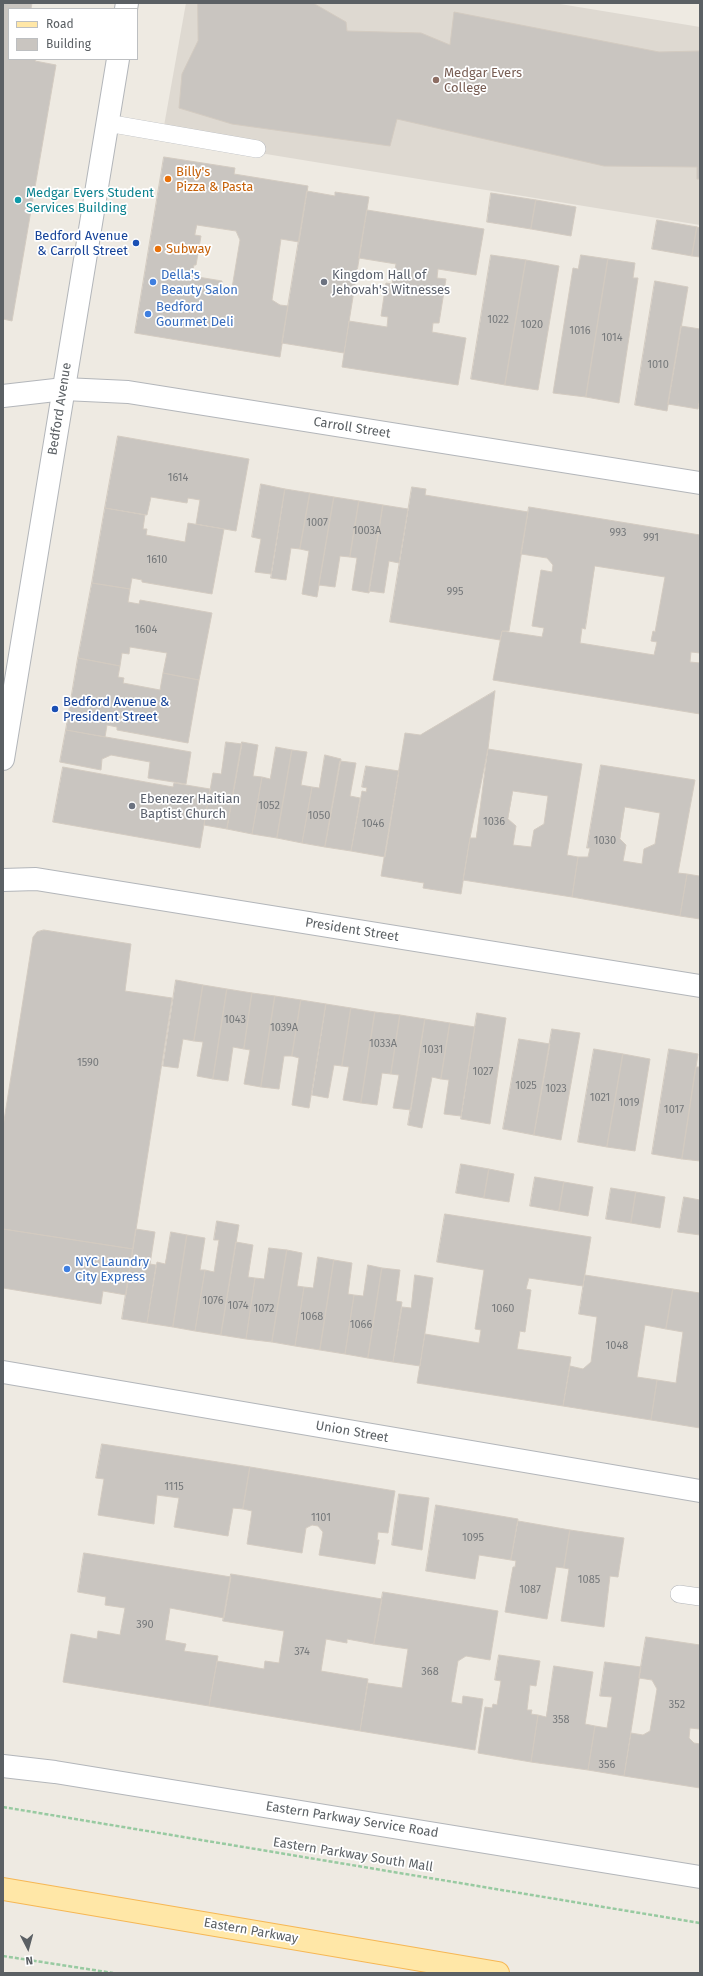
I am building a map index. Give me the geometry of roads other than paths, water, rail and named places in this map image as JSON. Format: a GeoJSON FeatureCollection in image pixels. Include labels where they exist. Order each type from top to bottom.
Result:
{"type":"FeatureCollection","features":[{"type":"Feature","properties":{"kind":"main road","name":"Eastern Parkway"},"geometry":{"type":"LineString","coordinates":[[3,1889],[498,1973]]}},
{"type":"Feature","properties":{"kind":"street","name":"Bedford Avenue"},"geometry":{"type":"LineString","coordinates":[[3,758],[118,60]]}},
{"type":"Feature","properties":{"kind":"street","name":"Carroll Street"},"geometry":{"type":"LineString","coordinates":[[3,396],[64,389],[128,392],[700,483]]}},
{"type":"Feature","properties":{"kind":"street","name":"President Street"},"geometry":{"type":"LineString","coordinates":[[3,880],[36,879],[700,986]]}},
{"type":"Feature","properties":{"kind":"street","name":"Union Street"},"geometry":{"type":"LineString","coordinates":[[3,1372],[700,1491]]}},
{"type":"Feature","properties":{"kind":"street","name":"Eastern Parkway Service Road"},"geometry":{"type":"LineString","coordinates":[[3,1766],[71,1775],[700,1877]]}},
{"type":"Feature","properties":{"kind":"lane"},"geometry":{"type":"LineString","coordinates":[[108,123],[257,149]]}},
{"type":"Feature","properties":{"kind":"lane"},"geometry":{"type":"LineString","coordinates":[[679,1594],[700,1598]]}},
{"type":"Feature","properties":{"kind":"place","name":"Medgar Evers College"},"geometry":{"type":"Point","coordinates":[436,80]}},
{"type":"Feature","properties":{"kind":"place","name":"Billy's Pizza & Pasta"},"geometry":{"type":"Point","coordinates":[168,179]}},
{"type":"Feature","properties":{"kind":"place","name":"Medgar Evers Student Services Building"},"geometry":{"type":"Point","coordinates":[18,200]}},
{"type":"Feature","properties":{"kind":"place","name":"Bedford Avenue & Carroll Street"},"geometry":{"type":"Point","coordinates":[136,243]}},
{"type":"Feature","properties":{"kind":"place","name":"Subway"},"geometry":{"type":"Point","coordinates":[158,249]}},
{"type":"Feature","properties":{"kind":"place","name":"Della's Beauty Salon"},"geometry":{"type":"Point","coordinates":[153,282]}},
{"type":"Feature","properties":{"kind":"place","name":"Kingdom Hall of Jehovah's Witnesses"},"geometry":{"type":"Point","coordinates":[324,282]}},
{"type":"Feature","properties":{"kind":"place","name":"Bedford Gourmet Deli"},"geometry":{"type":"Point","coordinates":[148,314]}},
{"type":"Feature","properties":{"kind":"place","name":"Bedford Avenue & President Street"},"geometry":{"type":"Point","coordinates":[55,709]}},
{"type":"Feature","properties":{"kind":"place","name":"Ebenezer Haitian Baptist Church"},"geometry":{"type":"Point","coordinates":[132,806]}},
{"type":"Feature","properties":{"kind":"place","name":"NYC Laundry City Express"},"geometry":{"type":"Point","coordinates":[67,1269]}}]}
